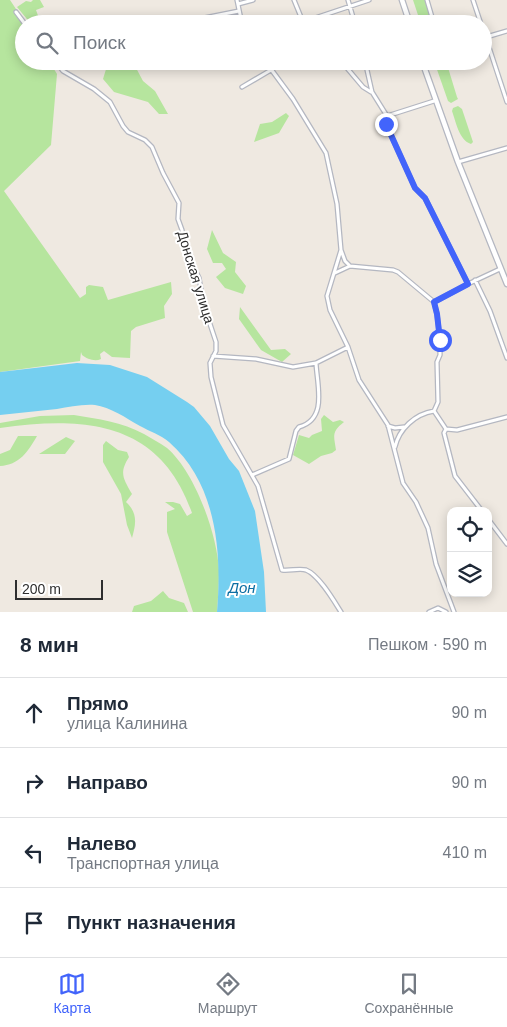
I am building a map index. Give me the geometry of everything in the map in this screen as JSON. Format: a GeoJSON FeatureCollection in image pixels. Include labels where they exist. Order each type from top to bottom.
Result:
{"type":"FeatureCollection","features":[{"type":"Feature","properties":{"kind":"main road"},"geometry":{"type":"LineString","coordinates":[[402,0],[407,15]]}},
{"type":"Feature","properties":{"kind":"main road"},"geometry":{"type":"LineString","coordinates":[[425,70],[434,101],[507,284]]}},
{"type":"Feature","properties":{"kind":"street"},"geometry":{"type":"LineString","coordinates":[[240,15],[238,2],[253,0]]}},
{"type":"Feature","properties":{"kind":"street"},"geometry":{"type":"LineString","coordinates":[[294,0],[301,15]]}},
{"type":"Feature","properties":{"kind":"street"},"geometry":{"type":"LineString","coordinates":[[348,0],[352,15]]}},
{"type":"Feature","properties":{"kind":"street"},"geometry":{"type":"LineString","coordinates":[[327,15],[369,0]]}},
{"type":"Feature","properties":{"kind":"street"},"geometry":{"type":"LineString","coordinates":[[426,0],[431,15]]}},
{"type":"Feature","properties":{"kind":"street"},"geometry":{"type":"LineString","coordinates":[[473,0],[479,15]]}},
{"type":"Feature","properties":{"kind":"street"},"geometry":{"type":"LineString","coordinates":[[219,15],[239,11]]}},
{"type":"Feature","properties":{"kind":"street"},"geometry":{"type":"LineString","coordinates":[[492,36],[507,31]]}},
{"type":"Feature","properties":{"kind":"street"},"geometry":{"type":"LineString","coordinates":[[492,60],[507,102]]}},
{"type":"Feature","properties":{"kind":"street","name":"Донская улица"},"geometry":{"type":"LineString","coordinates":[[62,70],[94,89],[110,102],[128,132],[145,140],[152,147],[179,203],[178,219],[182,230],[184,246],[199,278],[204,306],[216,342],[216,351],[210,363],[211,377],[223,425],[258,486],[282,570],[306,570],[313,574],[341,612]]}},
{"type":"Feature","properties":{"kind":"street"},"geometry":{"type":"LineString","coordinates":[[242,87],[271,70],[326,153],[338,204],[341,250],[344,261],[350,266]]}},
{"type":"Feature","properties":{"kind":"street"},"geometry":{"type":"LineString","coordinates":[[348,70],[363,87],[372,92]]}},
{"type":"Feature","properties":{"kind":"street"},"geometry":{"type":"LineString","coordinates":[[367,70],[372,92],[387,116],[386,124],[415,188],[425,198],[468,284]]}},
{"type":"Feature","properties":{"kind":"street"},"geometry":{"type":"LineString","coordinates":[[387,116],[434,101]]}},
{"type":"Feature","properties":{"kind":"street"},"geometry":{"type":"LineString","coordinates":[[458,162],[507,148]]}},
{"type":"Feature","properties":{"kind":"street"},"geometry":{"type":"LineString","coordinates":[[341,250],[327,296],[330,310],[348,346],[359,380],[388,425],[403,483],[416,502],[428,528],[436,564],[453,612]]}},
{"type":"Feature","properties":{"kind":"street"},"geometry":{"type":"LineString","coordinates":[[335,274],[350,266],[393,270],[434,302],[440,340],[440,355],[437,362],[438,402],[434,411]]}},
{"type":"Feature","properties":{"kind":"street"},"geometry":{"type":"LineString","coordinates":[[434,302],[500,269]]}},
{"type":"Feature","properties":{"kind":"street"},"geometry":{"type":"LineString","coordinates":[[475,280],[490,311],[507,358]]}},
{"type":"Feature","properties":{"kind":"street"},"geometry":{"type":"LineString","coordinates":[[212,356],[256,359],[293,367],[316,363],[348,346]]}},
{"type":"Feature","properties":{"kind":"street"},"geometry":{"type":"LineString","coordinates":[[252,475],[289,459],[298,427],[306,425],[311,421],[320,393],[316,363]]}},
{"type":"Feature","properties":{"kind":"street"},"geometry":{"type":"LineString","coordinates":[[388,425],[394,428],[404,427],[428,412],[434,411]]}},
{"type":"Feature","properties":{"kind":"street"},"geometry":{"type":"LineString","coordinates":[[434,411],[446,429]]}},
{"type":"Feature","properties":{"kind":"street"},"geometry":{"type":"LineString","coordinates":[[446,429],[457,430],[507,417]]}},
{"type":"Feature","properties":{"kind":"street"},"geometry":{"type":"LineString","coordinates":[[394,449],[404,427]]}},
{"type":"Feature","properties":{"kind":"street"},"geometry":{"type":"LineString","coordinates":[[446,429],[444,433],[455,476],[479,507]]}},
{"type":"Feature","properties":{"kind":"street"},"geometry":{"type":"LineString","coordinates":[[492,524],[507,544]]}},
{"type":"Feature","properties":{"kind":"street"},"geometry":{"type":"LineString","coordinates":[[429,612],[438,608],[446,612]]}},
{"type":"Feature","properties":{"kind":"green space"},"geometry":{"type":"Polygon","coordinates":[[[0,0],[10,0],[20,15],[15,15],[15,70],[55,70],[57,74],[51,145],[4,191],[80,298],[86,294],[86,287],[89,285],[103,287],[108,300],[171,282],[172,294],[164,306],[165,318],[136,327],[131,331],[130,358],[112,357],[104,351],[100,354],[101,359],[94,360],[82,355],[81,352],[80,361],[0,372],[0,0]]]}},
{"type":"Feature","properties":{"kind":"green space"},"geometry":{"type":"Polygon","coordinates":[[[33,0],[40,0],[44,7],[36,10],[38,15],[24,15],[17,7],[26,1],[31,2],[33,0]]]}},
{"type":"Feature","properties":{"kind":"green space"},"geometry":{"type":"Polygon","coordinates":[[[413,0],[425,0],[430,15],[418,15],[413,0]]]}},
{"type":"Feature","properties":{"kind":"green space"},"geometry":{"type":"Polygon","coordinates":[[[106,70],[137,70],[143,81],[155,91],[168,114],[159,114],[148,102],[114,92],[103,79],[106,70]]]}},
{"type":"Feature","properties":{"kind":"green space"},"geometry":{"type":"Polygon","coordinates":[[[437,70],[449,70],[458,99],[451,103],[448,101],[437,70]]]}},
{"type":"Feature","properties":{"kind":"green space"},"geometry":{"type":"Polygon","coordinates":[[[458,106],[462,109],[473,142],[471,144],[461,135],[452,111],[453,108],[458,106]]]}},
{"type":"Feature","properties":{"kind":"green space"},"geometry":{"type":"Polygon","coordinates":[[[286,113],[289,116],[279,133],[254,142],[260,124],[272,122],[286,113]]]}},
{"type":"Feature","properties":{"kind":"green space"},"geometry":{"type":"Polygon","coordinates":[[[212,230],[223,253],[236,262],[235,272],[246,286],[243,294],[225,288],[216,277],[226,269],[222,263],[213,263],[207,249],[212,230]]]}},
{"type":"Feature","properties":{"kind":"green space"},"geometry":{"type":"Polygon","coordinates":[[[240,307],[271,350],[285,349],[291,354],[282,362],[261,350],[239,319],[240,307]]]}},
{"type":"Feature","properties":{"kind":"green space"},"geometry":{"type":"Polygon","coordinates":[[[74,415],[110,422],[136,430],[167,448],[187,472],[203,504],[214,539],[219,570],[217,612],[193,612],[167,532],[167,512],[175,509],[165,502],[180,504],[187,516],[192,513],[178,482],[160,459],[140,443],[116,432],[90,425],[61,423],[31,424],[0,428],[0,423],[40,416],[74,415]]]}},
{"type":"Feature","properties":{"kind":"green space"},"geometry":{"type":"Polygon","coordinates":[[[324,415],[333,422],[340,420],[344,422],[334,434],[336,450],[321,456],[309,464],[293,455],[299,435],[309,438],[322,431],[321,419],[324,415]]]}},
{"type":"Feature","properties":{"kind":"green space"},"geometry":{"type":"Polygon","coordinates":[[[18,436],[37,436],[22,457],[13,463],[0,466],[0,454],[10,450],[18,436]]]}},
{"type":"Feature","properties":{"kind":"green space"},"geometry":{"type":"Polygon","coordinates":[[[66,437],[75,441],[65,454],[39,454],[66,437]]]}},
{"type":"Feature","properties":{"kind":"green space"},"geometry":{"type":"Polygon","coordinates":[[[106,441],[118,450],[127,452],[129,457],[124,467],[123,475],[132,494],[126,502],[133,510],[135,519],[132,538],[127,525],[121,494],[103,462],[103,445],[106,441]]]}},
{"type":"Feature","properties":{"kind":"green space"},"geometry":{"type":"Polygon","coordinates":[[[163,591],[169,598],[184,603],[188,612],[132,612],[134,606],[151,601],[163,591]]]}},
{"type":"Feature","properties":{"kind":"water","name":"Дон"},"geometry":{"type":"Polygon","coordinates":[[[77,363],[110,365],[147,377],[194,407],[210,426],[229,459],[239,471],[255,511],[264,572],[266,612],[217,612],[217,543],[207,499],[185,459],[169,442],[112,410],[95,405],[80,405],[0,415],[0,372],[77,363]]]}},
{"type":"Feature","properties":{"kind":"route"},"geometry":{"type":"LineString","coordinates":[[386,124],[415,188],[425,198],[468,284],[434,302],[440,340]]}}]}
